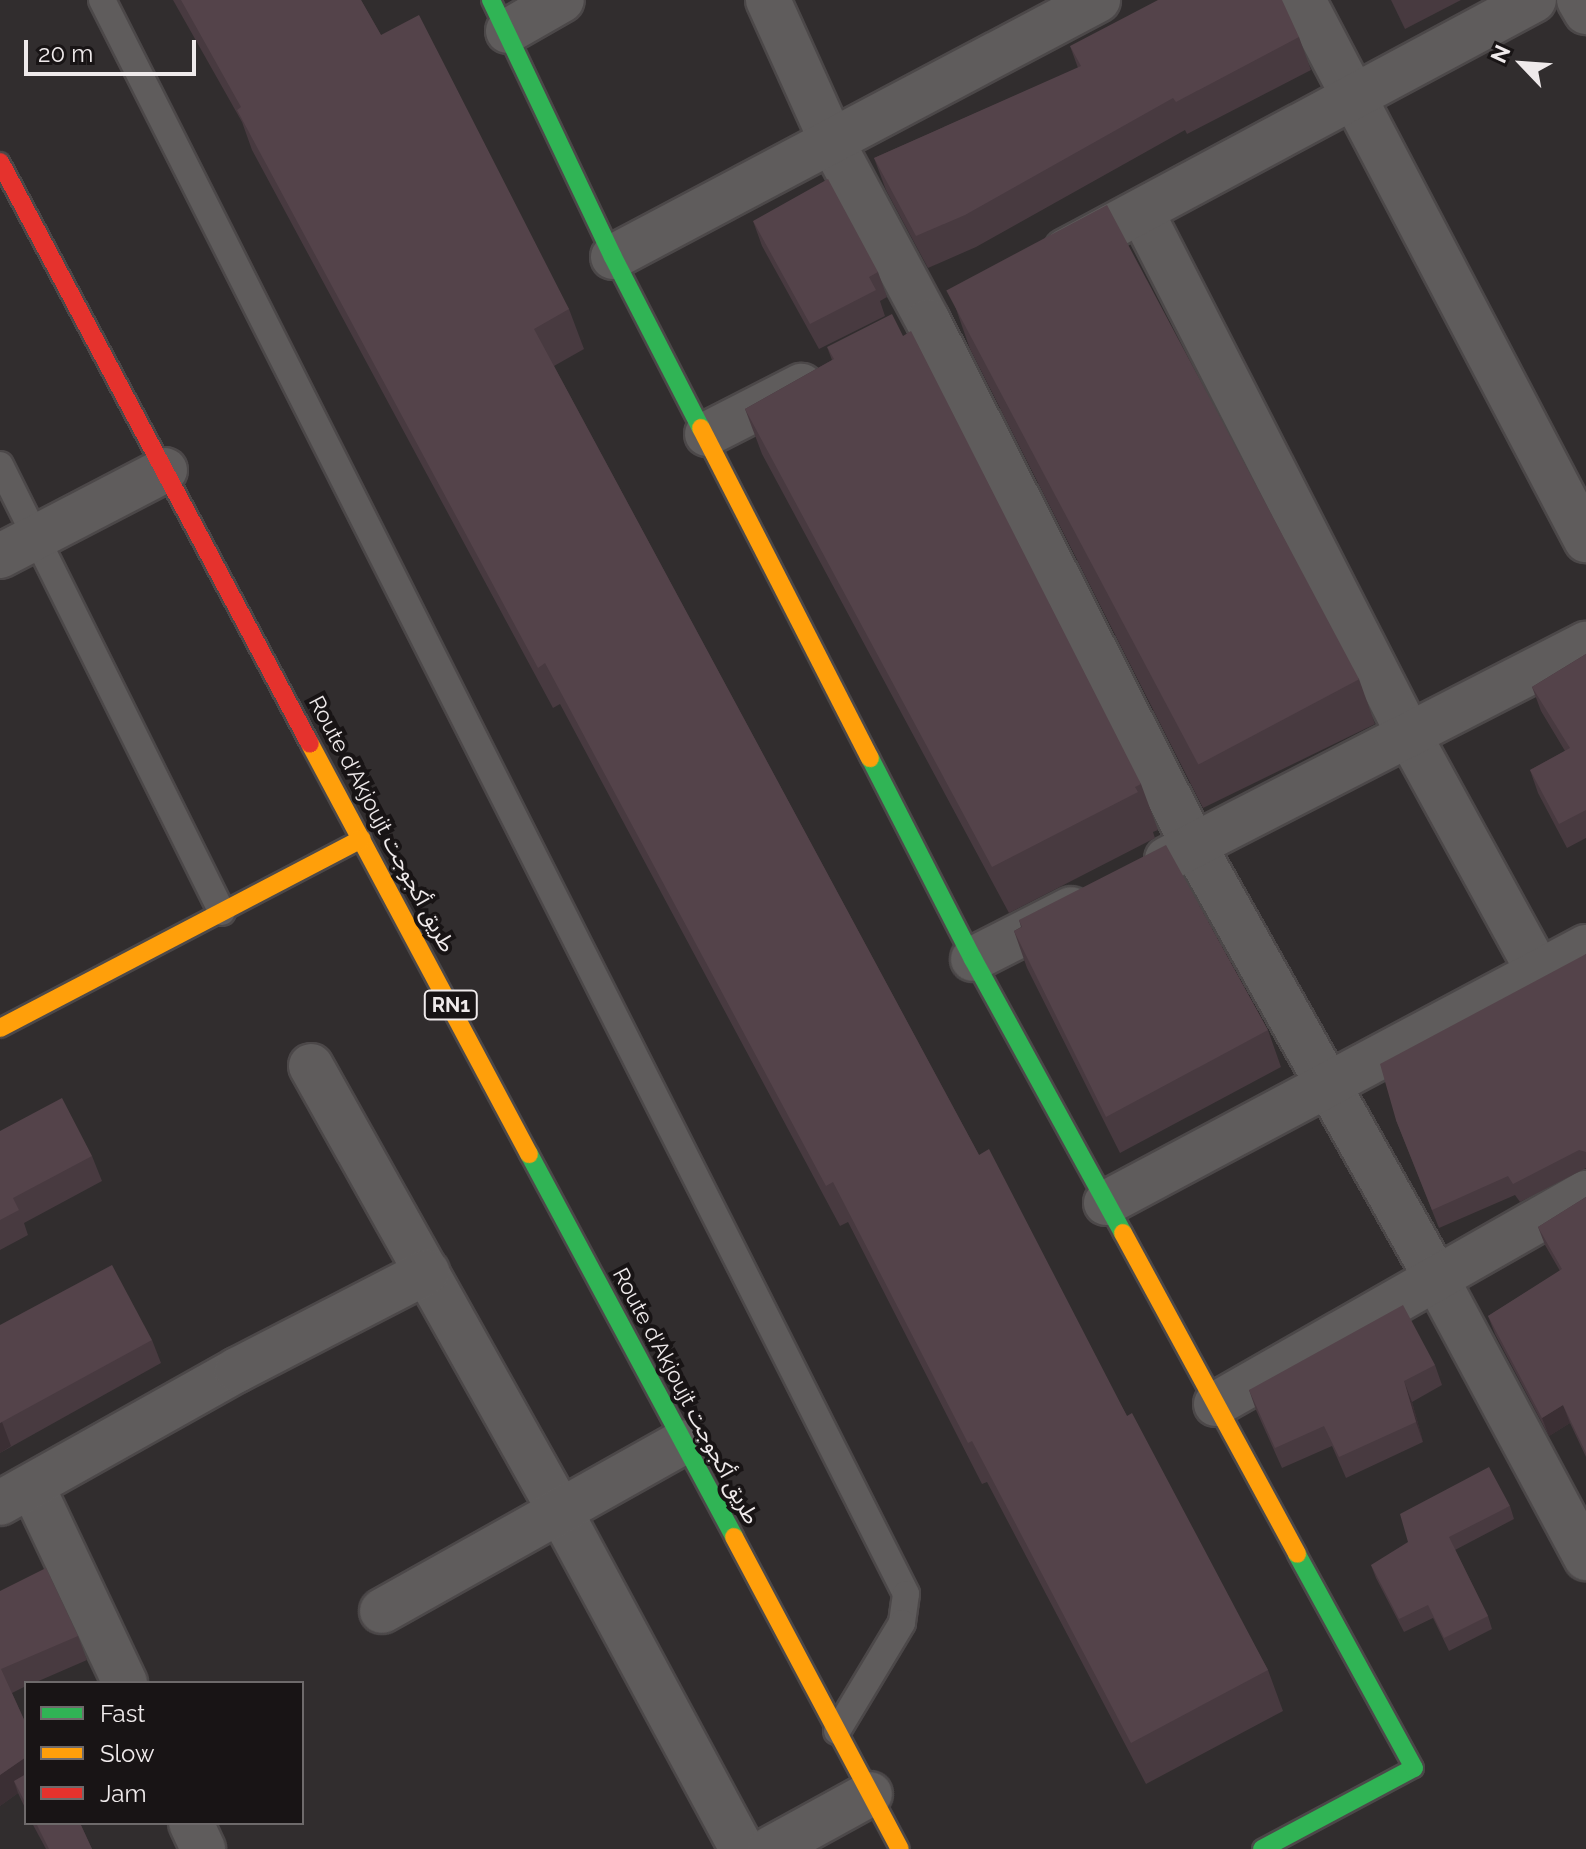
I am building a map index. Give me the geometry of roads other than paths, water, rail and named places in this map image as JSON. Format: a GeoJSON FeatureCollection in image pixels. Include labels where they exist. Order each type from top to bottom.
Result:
{"type":"FeatureCollection","features":[{"type":"Feature","properties":{"kind":"main road"},"geometry":{"type":"LineString","coordinates":[[499,15],[613,257],[707,434],[973,959],[1414,1768],[1262,1849]]}},
{"type":"Feature","properties":{"kind":"main road","name":"Route d'Akjoujt طريق أكجوجت"},"geometry":{"type":"LineString","coordinates":[[0,162],[900,1849]]}},
{"type":"Feature","properties":{"kind":"main road"},"geometry":{"type":"LineString","coordinates":[[0,1028],[362,839]]}},
{"type":"Feature","properties":{"kind":"street"},"geometry":{"type":"LineString","coordinates":[[499,15],[562,0]]}},
{"type":"Feature","properties":{"kind":"street"},"geometry":{"type":"LineString","coordinates":[[768,0],[832,142],[928,321],[1194,846],[1436,1278],[1586,1558]]}},
{"type":"Feature","properties":{"kind":"street"},"geometry":{"type":"LineString","coordinates":[[613,257],[1098,0]]}},
{"type":"Feature","properties":{"kind":"street"},"geometry":{"type":"LineString","coordinates":[[1303,0],[1586,540]]}},
{"type":"Feature","properties":{"kind":"street"},"geometry":{"type":"LineString","coordinates":[[1027,271],[1142,213],[1534,0]]}},
{"type":"Feature","properties":{"kind":"street"},"geometry":{"type":"LineString","coordinates":[[1579,0],[1586,12]]}},
{"type":"Feature","properties":{"kind":"street"},"geometry":{"type":"LineString","coordinates":[[1142,213],[1409,735],[1539,972]]}},
{"type":"Feature","properties":{"kind":"street"},"geometry":{"type":"LineString","coordinates":[[886,342],[970,300]]}},
{"type":"Feature","properties":{"kind":"street"},"geometry":{"type":"LineString","coordinates":[[707,434],[831,371]]}},
{"type":"Feature","properties":{"kind":"street"},"geometry":{"type":"LineString","coordinates":[[0,556],[165,470]]}},
{"type":"Feature","properties":{"kind":"street"},"geometry":{"type":"LineString","coordinates":[[973,959],[1586,644]]}},
{"type":"Feature","properties":{"kind":"street"},"geometry":{"type":"LineString","coordinates":[[1106,1203],[1586,947]]}},
{"type":"Feature","properties":{"kind":"street"},"geometry":{"type":"LineString","coordinates":[[311,1066],[560,1511],[742,1849]]}},
{"type":"Feature","properties":{"kind":"street"},"geometry":{"type":"LineString","coordinates":[[1216,1404],[1586,1193]]}},
{"type":"Feature","properties":{"kind":"street"},"geometry":{"type":"LineString","coordinates":[[124,1681],[16,1495],[237,1370],[427,1272]]}},
{"type":"Feature","properties":{"kind":"street"},"geometry":{"type":"LineString","coordinates":[[382,1611],[683,1442]]}},
{"type":"Feature","properties":{"kind":"street"},"geometry":{"type":"LineString","coordinates":[[770,1849],[870,1794]]}},
{"type":"Feature","properties":{"kind":"street"},"geometry":{"type":"LineString","coordinates":[[192,1825],[203,1849]]}},
{"type":"Feature","properties":{"kind":"lane"},"geometry":{"type":"LineString","coordinates":[[102,0],[906,1594],[902,1623],[837,1731]]}},
{"type":"Feature","properties":{"kind":"lane"},"geometry":{"type":"LineString","coordinates":[[0,465],[38,536],[222,912]]}}]}
